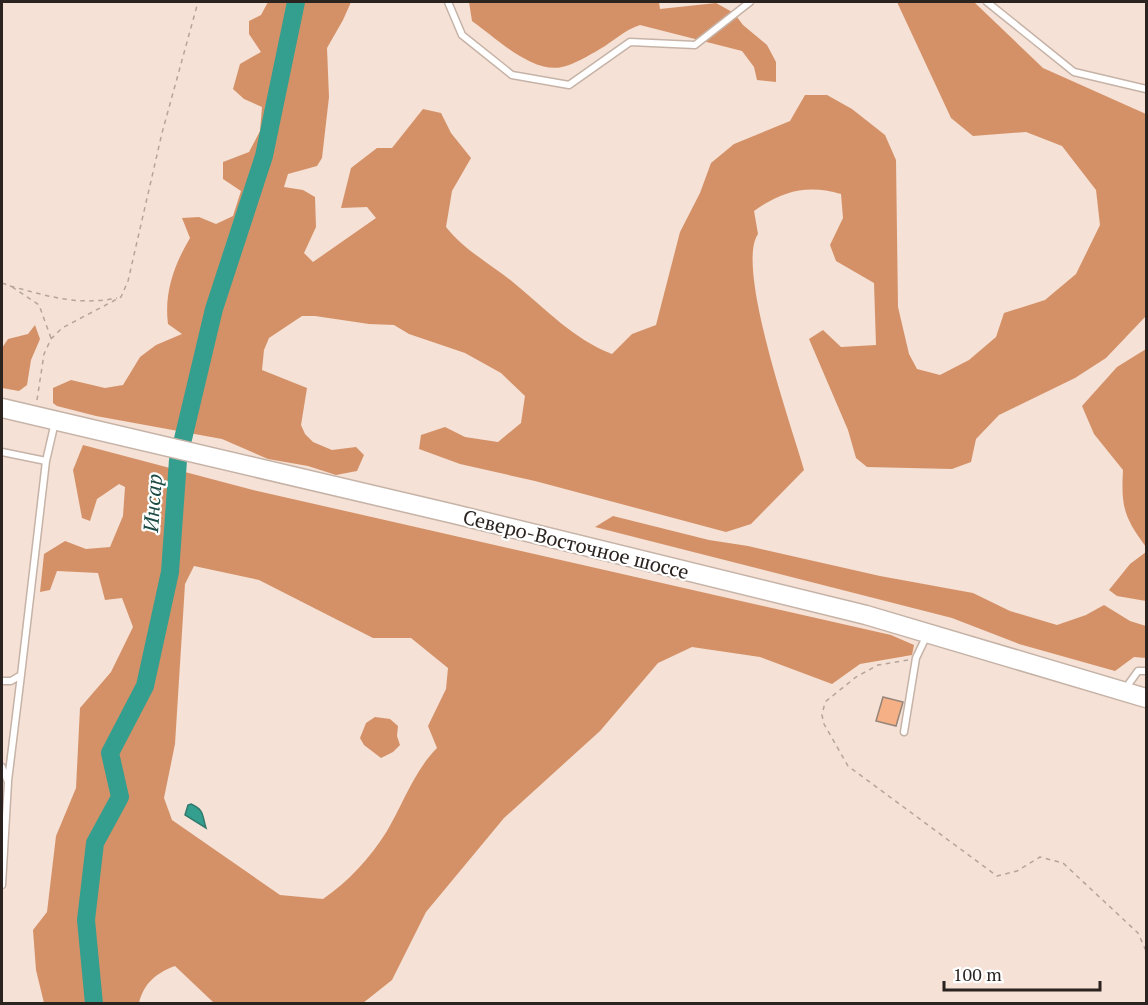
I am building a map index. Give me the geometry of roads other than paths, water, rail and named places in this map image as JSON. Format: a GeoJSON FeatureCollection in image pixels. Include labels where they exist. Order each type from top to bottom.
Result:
{"type":"FeatureCollection","features":[{"type":"Feature","properties":{"kind":"main road","name":"Северо-Восточное шоссе"},"geometry":{"type":"LineString","coordinates":[[2,408],[239,466],[465,517],[866,615],[1146,698]]}},
{"type":"Feature","properties":{"kind":"lane"},"geometry":{"type":"LineString","coordinates":[[448,2],[462,35],[512,75],[569,85],[630,42],[695,45],[750,2]]}},
{"type":"Feature","properties":{"kind":"lane"},"geometry":{"type":"LineString","coordinates":[[987,2],[1074,72],[1146,89]]}},
{"type":"Feature","properties":{"kind":"lane"},"geometry":{"type":"LineString","coordinates":[[2,885],[8,782],[46,461],[55,421]]}},
{"type":"Feature","properties":{"kind":"lane"},"geometry":{"type":"LineString","coordinates":[[2,452],[46,461]]}},
{"type":"Feature","properties":{"kind":"lane"},"geometry":{"type":"LineString","coordinates":[[904,732],[916,658],[928,633]]}},
{"type":"Feature","properties":{"kind":"lane"},"geometry":{"type":"LineString","coordinates":[[1123,692],[1138,671],[1146,671]]}},
{"type":"Feature","properties":{"kind":"lane"},"geometry":{"type":"LineString","coordinates":[[2,681],[11,681],[21,675]]}},
{"type":"Feature","properties":{"kind":"lane"},"geometry":{"type":"LineString","coordinates":[[2,767],[8,782]]}},
{"type":"Feature","properties":{"kind":"water"},"geometry":{"type":"Polygon","coordinates":[[[191,804],[201,811],[206,828],[185,815],[188,805],[191,804]]]}},
{"type":"Feature","properties":{"kind":"waterway","name":"Инсар"},"geometry":{"type":"LineString","coordinates":[[94,1004],[86,920],[95,843],[120,797],[110,753],[145,686],[170,572],[178,460],[214,309],[264,156],[296,2]]}}]}
